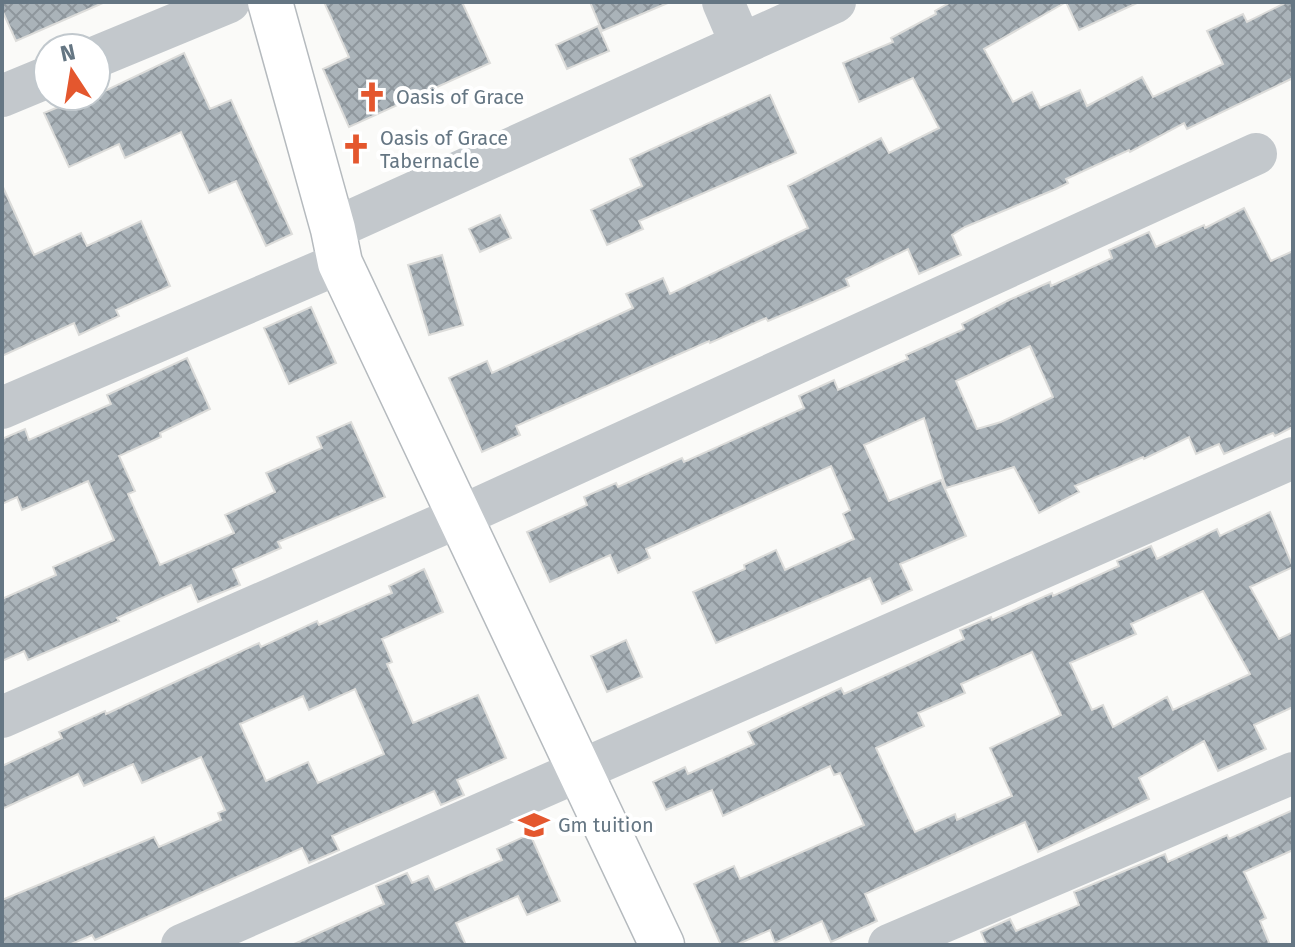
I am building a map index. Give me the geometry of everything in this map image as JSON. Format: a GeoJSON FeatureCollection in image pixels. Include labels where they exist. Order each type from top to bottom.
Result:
{"type":"FeatureCollection","features":[{"type":"Feature","properties":{"kind":"main road"},"geometry":{"type":"LineString","coordinates":[[270,2],[336,246],[578,771],[662,945]]}},
{"type":"Feature","properties":{"kind":"street"},"geometry":{"type":"LineString","coordinates":[[112,50],[229,2]]}},
{"type":"Feature","properties":{"kind":"street"},"geometry":{"type":"LineString","coordinates":[[723,2],[741,44]]}},
{"type":"Feature","properties":{"kind":"street"},"geometry":{"type":"LineString","coordinates":[[2,408],[741,44],[835,2]]}},
{"type":"Feature","properties":{"kind":"street"},"geometry":{"type":"LineString","coordinates":[[2,96],[32,84]]}},
{"type":"Feature","properties":{"kind":"street"},"geometry":{"type":"LineString","coordinates":[[2,717],[461,516],[1256,154]]}},
{"type":"Feature","properties":{"kind":"street"},"geometry":{"type":"LineString","coordinates":[[182,945],[1293,458]]}},
{"type":"Feature","properties":{"kind":"street"},"geometry":{"type":"LineString","coordinates":[[889,945],[1293,773]]}},
{"type":"Feature","properties":{"kind":"building"},"geometry":{"type":"Polygon","coordinates":[[[2,2],[105,2],[16,41],[2,10],[2,2]]]}},
{"type":"Feature","properties":{"kind":"building"},"geometry":{"type":"Polygon","coordinates":[[[324,2],[462,2],[490,63],[349,127],[323,69],[349,57],[324,2]]]}},
{"type":"Feature","properties":{"kind":"building"},"geometry":{"type":"Polygon","coordinates":[[[590,2],[670,2],[602,31],[590,2]]]}},
{"type":"Feature","properties":{"kind":"building"},"geometry":{"type":"Polygon","coordinates":[[[951,2],[1066,2],[984,49],[1013,102],[1032,92],[1040,108],[1080,90],[1087,106],[1142,77],[1153,97],[1223,64],[1207,31],[1243,14],[1247,22],[1287,2],[1293,2],[1293,78],[1187,129],[1184,123],[1130,152],[1066,179],[1068,183],[1056,189],[965,227],[952,235],[961,255],[919,274],[908,249],[846,279],[849,286],[768,321],[766,318],[709,341],[516,426],[520,435],[482,452],[449,378],[487,361],[492,373],[633,308],[626,294],[663,278],[670,294],[808,228],[788,186],[881,138],[889,153],[939,128],[913,78],[859,102],[843,63],[893,42],[891,38],[936,14],[935,11],[951,2]]]}},
{"type":"Feature","properties":{"kind":"building"},"geometry":{"type":"Polygon","coordinates":[[[1066,2],[1139,2],[1079,30],[1066,2]]]}},
{"type":"Feature","properties":{"kind":"building"},"geometry":{"type":"Polygon","coordinates":[[[598,26],[609,51],[567,69],[556,45],[598,26]]]}},
{"type":"Feature","properties":{"kind":"building"},"geometry":{"type":"Polygon","coordinates":[[[184,53],[210,109],[231,100],[292,234],[266,246],[236,181],[209,193],[181,132],[125,158],[119,144],[69,167],[44,113],[112,112],[112,88],[184,53]]]}},
{"type":"Feature","properties":{"kind":"building"},"geometry":{"type":"Polygon","coordinates":[[[770,95],[796,153],[639,221],[643,229],[607,245],[591,210],[642,186],[630,159],[770,95]]]}},
{"type":"Feature","properties":{"kind":"building"},"geometry":{"type":"Polygon","coordinates":[[[2,185],[34,255],[81,233],[87,246],[141,221],[170,286],[116,310],[119,316],[79,335],[74,323],[2,356],[2,185]]]}},
{"type":"Feature","properties":{"kind":"building"},"geometry":{"type":"Polygon","coordinates":[[[1244,208],[1271,261],[1293,251],[1293,427],[1224,454],[1219,444],[1196,454],[1189,437],[1144,459],[1075,486],[1079,492],[1039,513],[1014,467],[946,488],[924,418],[864,445],[889,501],[941,480],[966,536],[900,564],[912,590],[882,604],[870,578],[716,643],[693,592],[745,569],[744,565],[776,550],[785,570],[854,539],[843,514],[850,510],[831,466],[646,549],[650,558],[618,573],[610,555],[550,582],[527,532],[587,505],[584,497],[616,483],[618,487],[682,458],[684,462],[804,408],[799,396],[834,380],[838,390],[908,359],[906,355],[964,329],[962,324],[1009,300],[1050,282],[1051,286],[1112,258],[1109,250],[1149,232],[1156,247],[1204,225],[1205,228],[1244,208]],[[1030,346],[956,381],[977,429],[1001,422],[1053,397],[1030,346]]]}},
{"type":"Feature","properties":{"kind":"building"},"geometry":{"type":"Polygon","coordinates":[[[500,215],[511,238],[480,252],[469,229],[500,215]]]}},
{"type":"Feature","properties":{"kind":"building"},"geometry":{"type":"Polygon","coordinates":[[[442,255],[463,325],[429,335],[408,265],[442,255]]]}},
{"type":"Feature","properties":{"kind":"building"},"geometry":{"type":"Polygon","coordinates":[[[311,307],[336,363],[289,384],[264,328],[311,307]]]}},
{"type":"Feature","properties":{"kind":"building"},"geometry":{"type":"Polygon","coordinates":[[[187,358],[210,409],[119,456],[135,491],[128,494],[160,565],[234,533],[225,515],[275,492],[266,473],[322,448],[317,437],[351,422],[385,497],[278,542],[281,548],[233,569],[240,585],[198,602],[191,585],[117,618],[119,621],[28,660],[24,651],[2,661],[2,599],[56,575],[53,567],[114,540],[88,481],[22,510],[17,497],[2,504],[2,439],[25,429],[29,440],[111,404],[107,395],[187,358]]]}},
{"type":"Feature","properties":{"kind":"building"},"geometry":{"type":"Polygon","coordinates":[[[1270,512],[1293,567],[1250,587],[1279,639],[1293,632],[1293,707],[1254,725],[1266,749],[1218,771],[1204,741],[1139,778],[1149,799],[1038,852],[1025,822],[865,894],[877,921],[831,942],[822,921],[775,943],[770,930],[736,945],[721,945],[694,884],[734,866],[740,879],[864,825],[840,773],[834,775],[830,766],[723,816],[712,790],[666,810],[653,782],[685,767],[688,774],[754,744],[748,732],[841,688],[844,694],[910,664],[964,639],[960,630],[991,617],[992,620],[1052,593],[1053,596],[1119,566],[1117,561],[1151,546],[1157,559],[1217,529],[1220,536],[1270,512]],[[1203,591],[1131,624],[1136,634],[1070,663],[1092,710],[1103,705],[1113,727],[1167,697],[1173,710],[1250,674],[1203,591]],[[1032,652],[961,684],[965,693],[918,713],[924,726],[876,748],[915,832],[955,814],[957,820],[1012,796],[990,748],[1061,715],[1032,652]]]}},
{"type":"Feature","properties":{"kind":"building"},"geometry":{"type":"Polygon","coordinates":[[[424,569],[443,612],[382,639],[392,662],[387,664],[413,723],[478,695],[506,758],[457,780],[464,795],[441,805],[434,791],[332,836],[339,850],[309,863],[302,848],[95,940],[92,935],[69,945],[2,945],[2,900],[154,837],[159,847],[221,820],[218,813],[225,810],[201,757],[142,783],[133,764],[84,786],[78,774],[2,809],[2,766],[62,738],[59,732],[105,711],[106,714],[259,643],[261,647],[317,621],[319,625],[392,593],[389,586],[424,569]],[[355,689],[309,710],[303,696],[240,724],[266,781],[308,762],[318,783],[384,754],[355,689]]]}},
{"type":"Feature","properties":{"kind":"building"},"geometry":{"type":"Polygon","coordinates":[[[626,640],[642,677],[607,692],[591,656],[626,640]]]}},
{"type":"Feature","properties":{"kind":"building"},"geometry":{"type":"Polygon","coordinates":[[[1293,810],[1293,850],[1244,872],[1266,918],[1260,921],[1270,945],[984,945],[981,932],[1010,919],[1016,931],[1079,905],[1074,892],[1165,854],[1168,862],[1293,810]]]}},
{"type":"Feature","properties":{"kind":"building"},"geometry":{"type":"Polygon","coordinates":[[[530,834],[560,901],[527,915],[518,896],[456,923],[466,945],[292,945],[384,904],[376,886],[407,873],[412,883],[428,876],[435,890],[502,860],[497,849],[530,834]]]}},
{"type":"Feature","properties":{"kind":"place","name":"Oasis of Grace"},"geometry":{"type":"Point","coordinates":[372,97]}},
{"type":"Feature","properties":{"kind":"place","name":"Oasis of Grace Tabernacle"},"geometry":{"type":"Point","coordinates":[356,149]}},
{"type":"Feature","properties":{"kind":"place","name":"Gm tuition"},"geometry":{"type":"Point","coordinates":[534,825]}}]}
